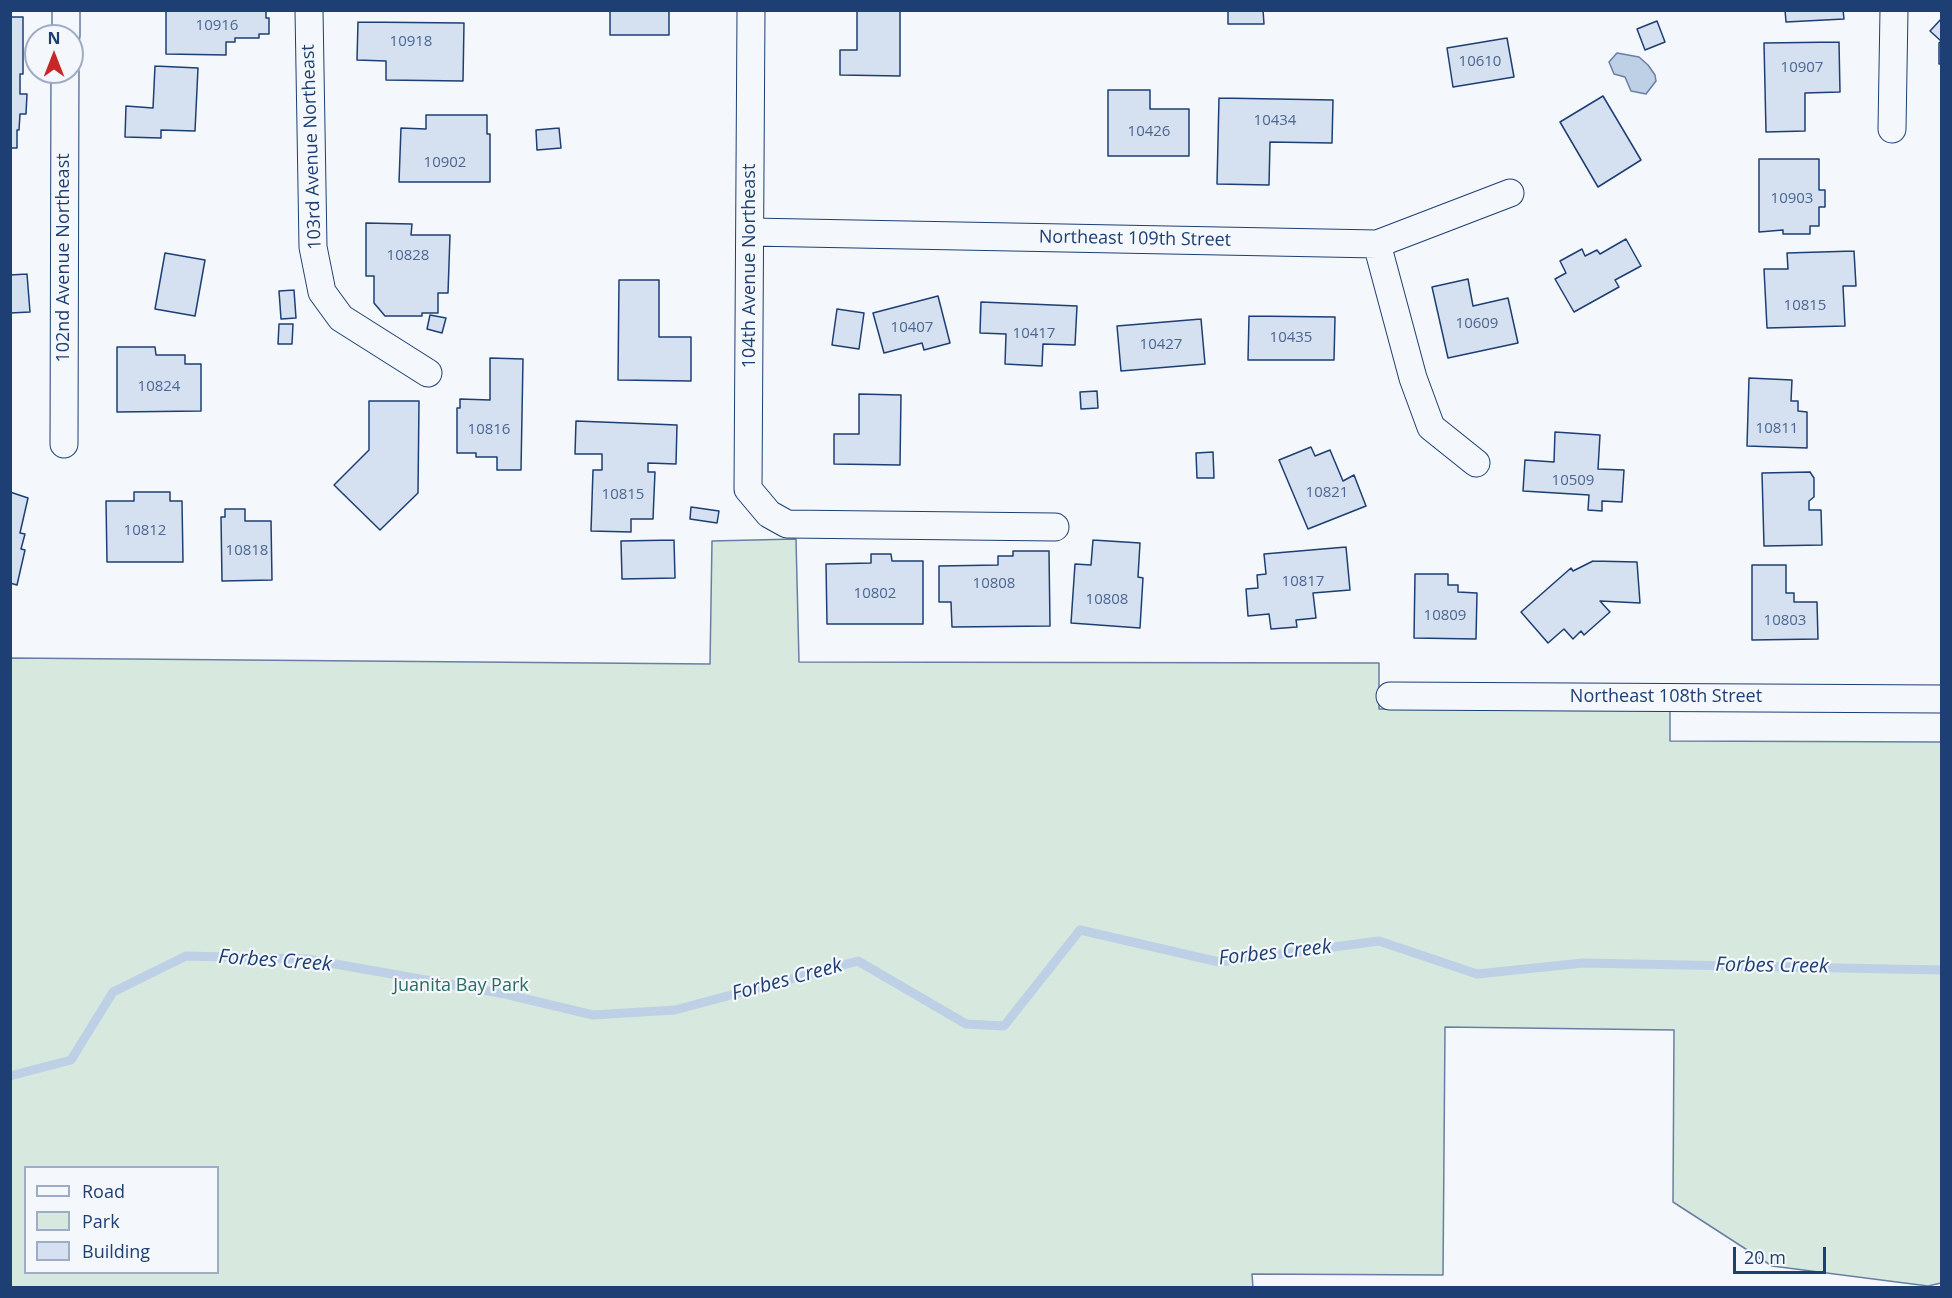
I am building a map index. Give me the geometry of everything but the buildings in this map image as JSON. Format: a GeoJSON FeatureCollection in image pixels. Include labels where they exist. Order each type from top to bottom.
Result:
{"type":"FeatureCollection","features":[{"type":"Feature","properties":{"kind":"street","name":"103rd Avenue Northeast"},"geometry":{"type":"LineString","coordinates":[[309,10],[313,247],[322,292],[341,318],[428,373]]}},
{"type":"Feature","properties":{"kind":"street","name":"104th Avenue Northeast"},"geometry":{"type":"LineString","coordinates":[[751,10],[748,489],[769,514],[787,524],[1055,527]]}},
{"type":"Feature","properties":{"kind":"street"},"geometry":{"type":"LineString","coordinates":[[1892,129],[1894,10]]}},
{"type":"Feature","properties":{"kind":"street","name":"102nd Avenue Northeast"},"geometry":{"type":"LineString","coordinates":[[64,444],[65,84]]}},
{"type":"Feature","properties":{"kind":"street","name":"Northeast 109th Street"},"geometry":{"type":"LineString","coordinates":[[751,232],[1377,244],[1509,193]]}},
{"type":"Feature","properties":{"kind":"street"},"geometry":{"type":"LineString","coordinates":[[1377,244],[1413,378],[1431,427],[1476,463]]}},
{"type":"Feature","properties":{"kind":"street","name":"Northeast 108th Street"},"geometry":{"type":"LineString","coordinates":[[1390,696],[1941,699]]}},
{"type":"Feature","properties":{"kind":"green space","name":"Juanita Bay Park"},"geometry":{"type":"Polygon","coordinates":[[[796,539],[799,662],[1379,663],[1379,709],[1670,709],[1670,741],[1941,742],[1941,1283],[1928,1286],[1772,1266],[1673,1202],[1674,1030],[1445,1027],[1443,1275],[1252,1274],[1253,1288],[11,1288],[11,658],[710,664],[712,541],[796,539]]]}},
{"type":"Feature","properties":{"kind":"water"},"geometry":{"type":"Polygon","coordinates":[[[1617,53],[1639,57],[1648,65],[1656,81],[1646,94],[1631,91],[1625,77],[1614,74],[1609,62],[1617,53]]]}},
{"type":"Feature","properties":{"kind":"waterway","name":"Forbes Creek"},"geometry":{"type":"LineString","coordinates":[[10,1076],[71,1060],[113,992],[186,956],[307,959],[505,994],[593,1015],[675,1010],[858,961],[966,1024],[1004,1026],[1080,930],[1219,962],[1379,941],[1477,974],[1583,963],[1942,970]]}}]}
